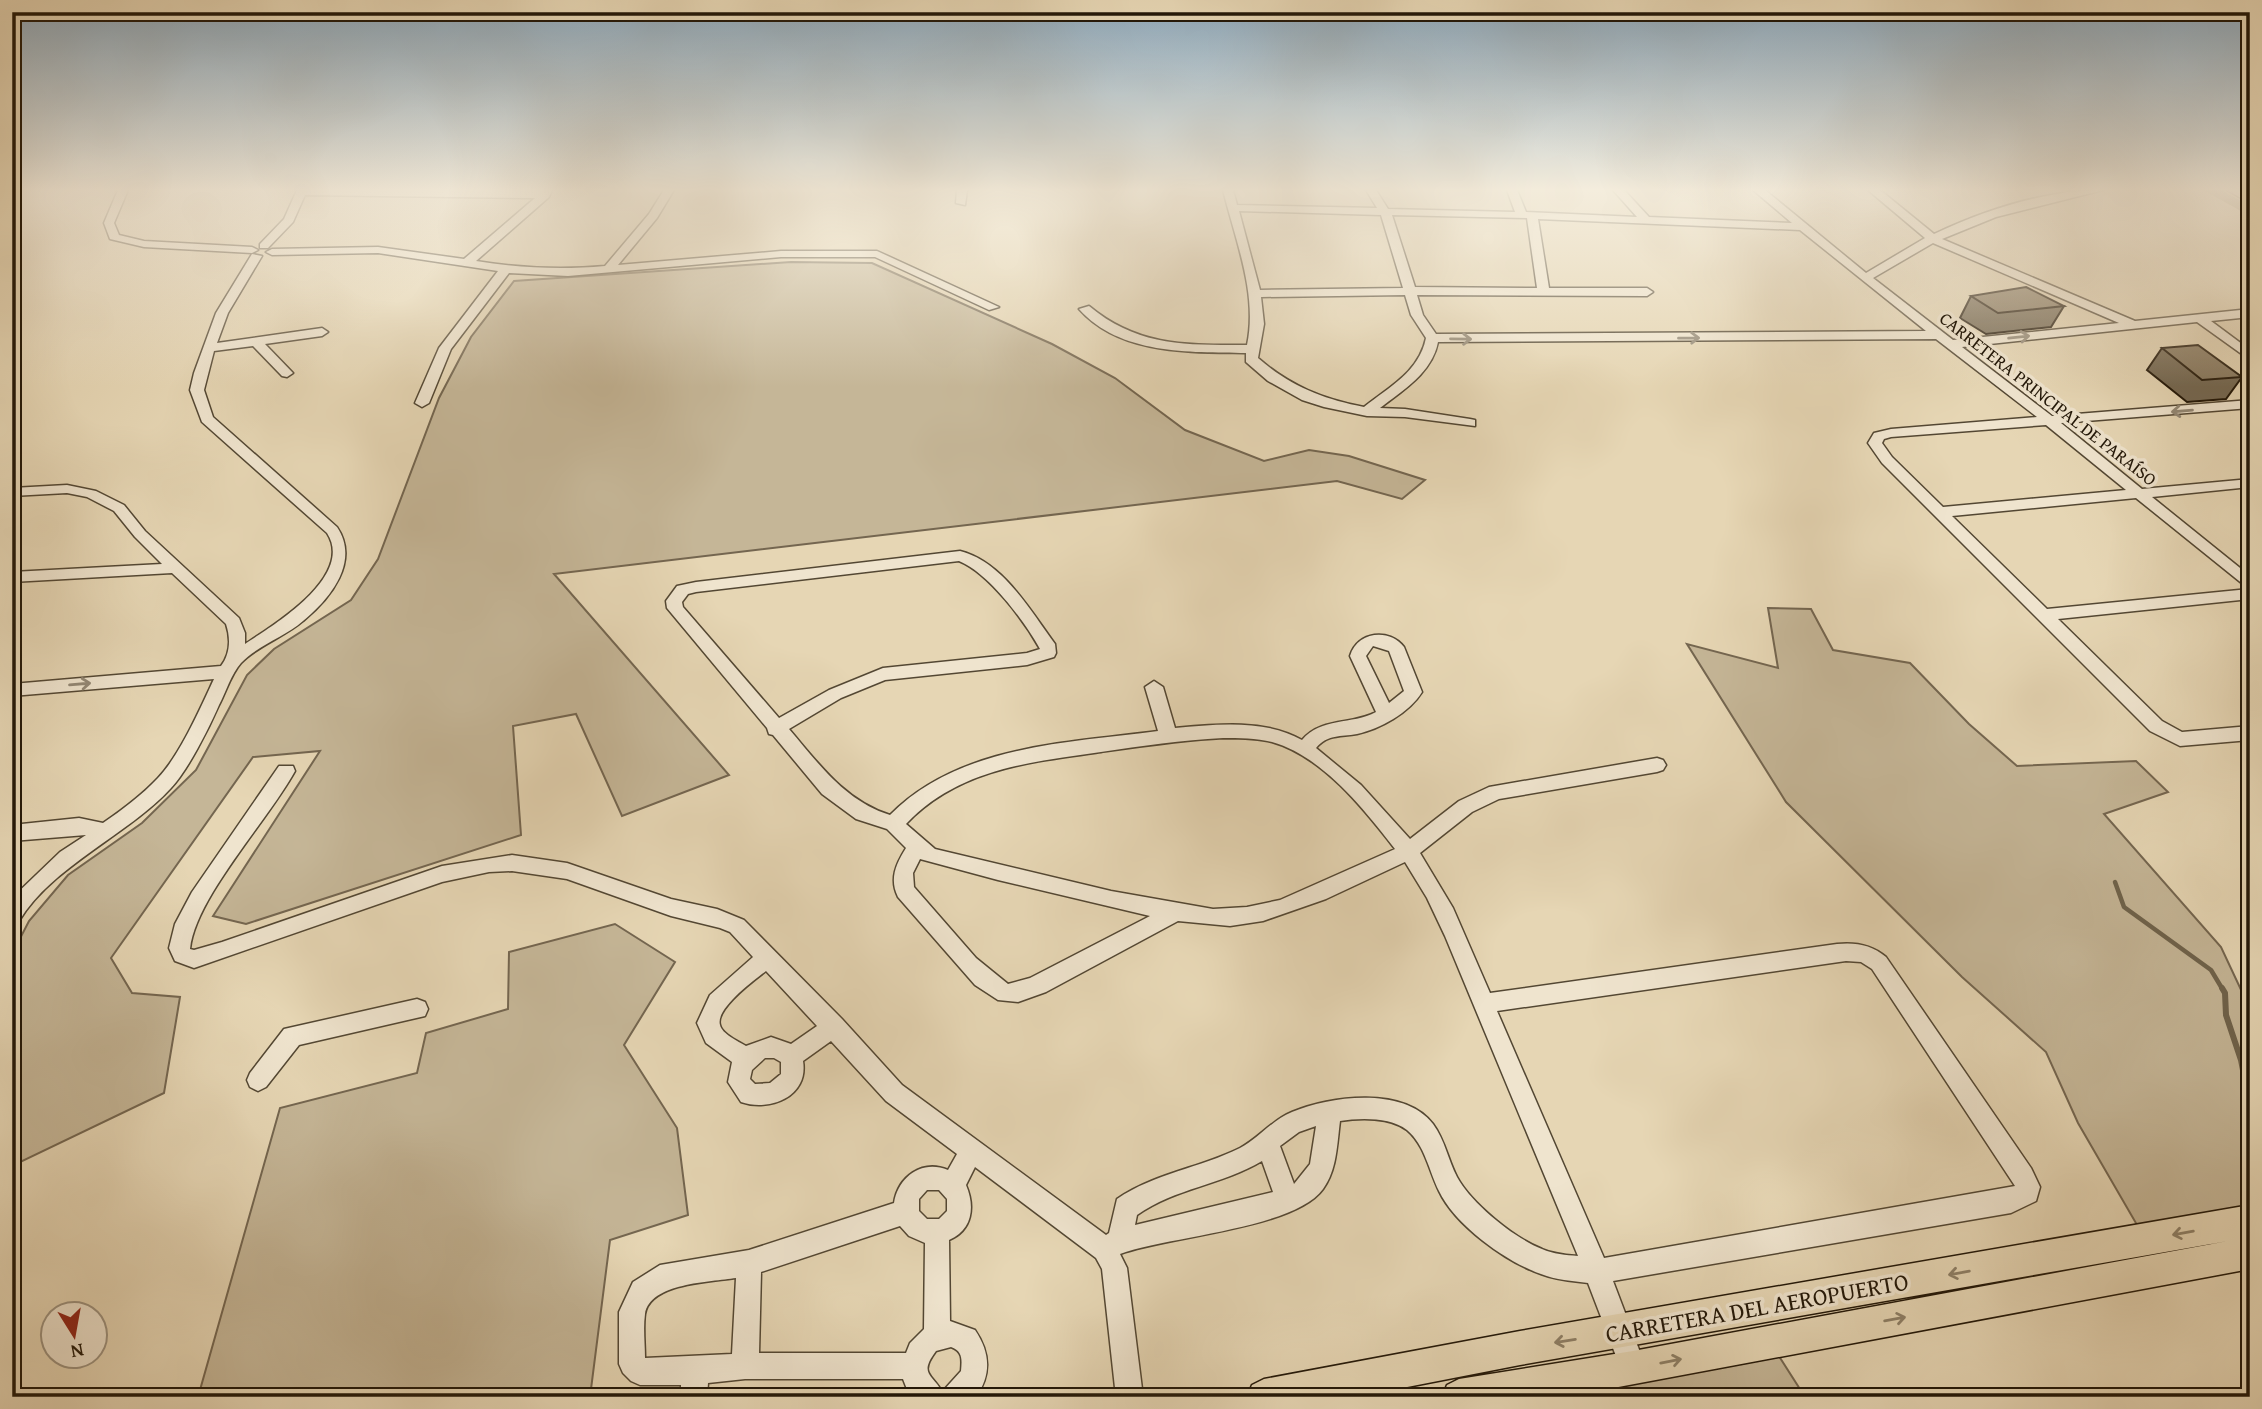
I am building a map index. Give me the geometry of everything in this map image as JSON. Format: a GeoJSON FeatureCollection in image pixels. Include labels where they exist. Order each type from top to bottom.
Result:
{"type":"FeatureCollection","features":[{"type":"Feature","properties":{"kind":"main road","name":"CARRETERA DEL AEROPUERTO"},"geometry":{"type":"LineString","coordinates":[[1264,1397],[1520,1348],[2250,1221]]}},
{"type":"Feature","properties":{"kind":"main road","name":"CARRETERA DEL AEROPUERTO"},"geometry":{"type":"LineString","coordinates":[[1459,1397],[1633,1368],[2250,1253]]}},
{"type":"Feature","properties":{"kind":"street"},"geometry":{"type":"LineString","coordinates":[[12,690],[231,665],[310,607],[338,568],[339,546],[332,530],[207,419],[197,390],[200,373],[228,301],[258,256]]}},
{"type":"Feature","properties":{"kind":"street"},"geometry":{"type":"LineString","coordinates":[[421,256],[506,269],[568,272],[758,256]]}},
{"type":"Feature","properties":{"kind":"street"},"geometry":{"type":"LineString","coordinates":[[468,262],[475,256]]}},
{"type":"Feature","properties":{"kind":"street"},"geometry":{"type":"LineString","coordinates":[[610,267],[619,256]]}},
{"type":"Feature","properties":{"kind":"street"},"geometry":{"type":"LineString","coordinates":[[881,256],[993,307]]}},
{"type":"Feature","properties":{"kind":"street"},"geometry":{"type":"LineString","coordinates":[[1245,256],[1255,295],[1258,324],[1251,359],[1253,364],[1307,397],[1367,412],[1405,413],[1470,423]]}},
{"type":"Feature","properties":{"kind":"street"},"geometry":{"type":"LineString","coordinates":[[1367,412],[1424,366],[1431,353],[1432,338],[1417,315],[1400,256]]}},
{"type":"Feature","properties":{"kind":"street"},"geometry":{"type":"LineString","coordinates":[[1536,256],[1544,292]]}},
{"type":"Feature","properties":{"kind":"street","name":"CARRETERA PRINCIPAL DE PARAÍSO"},"geometry":{"type":"LineString","coordinates":[[1838,256],[2050,421],[2250,584]]}},
{"type":"Feature","properties":{"kind":"street"},"geometry":{"type":"LineString","coordinates":[[1865,278],[1904,256]]}},
{"type":"Feature","properties":{"kind":"street"},"geometry":{"type":"LineString","coordinates":[[1972,256],[2133,324]]}},
{"type":"Feature","properties":{"kind":"street"},"geometry":{"type":"LineString","coordinates":[[422,404],[445,348],[506,269]]}},
{"type":"Feature","properties":{"kind":"street"},"geometry":{"type":"LineString","coordinates":[[1255,295],[1409,291],[1647,292]]}},
{"type":"Feature","properties":{"kind":"street"},"geometry":{"type":"LineString","coordinates":[[1085,309],[1106,326],[1151,345],[1253,349]]}},
{"type":"Feature","properties":{"kind":"street"},"geometry":{"type":"LineString","coordinates":[[1432,338],[1947,340],[2250,313]]}},
{"type":"Feature","properties":{"kind":"street"},"geometry":{"type":"LineString","coordinates":[[2198,317],[2250,356]]}},
{"type":"Feature","properties":{"kind":"street"},"geometry":{"type":"LineString","coordinates":[[211,348],[322,332]]}},
{"type":"Feature","properties":{"kind":"street"},"geometry":{"type":"LineString","coordinates":[[255,341],[287,373]]}},
{"type":"Feature","properties":{"kind":"street"},"geometry":{"type":"LineString","coordinates":[[2250,404],[1879,436],[1875,443],[1878,450],[2156,726],[2169,735],[2189,740],[2250,733]]}},
{"type":"Feature","properties":{"kind":"street"},"geometry":{"type":"LineString","coordinates":[[1941,512],[2250,483]]}},
{"type":"Feature","properties":{"kind":"street"},"geometry":{"type":"LineString","coordinates":[[12,492],[67,489],[103,499],[119,508],[140,534],[233,622],[237,633],[231,665],[203,722],[166,782],[142,806],[66,858],[18,905],[12,915]]}},
{"type":"Feature","properties":{"kind":"street"},"geometry":{"type":"LineString","coordinates":[[775,729],[835,694],[883,674],[1027,659],[1048,653],[1049,648],[988,572],[970,558],[960,556],[683,590],[674,601],[675,608],[775,729],[829,789],[863,814],[894,824],[917,847],[930,855],[1175,913],[1225,918],[1250,916],[1310,895],[1409,852],[1454,813],[1474,800],[1496,792],[1657,765]]}},
{"type":"Feature","properties":{"kind":"street"},"geometry":{"type":"LineString","coordinates":[[12,577],[178,568]]}},
{"type":"Feature","properties":{"kind":"street"},"geometry":{"type":"LineString","coordinates":[[2043,615],[2250,594]]}},
{"type":"Feature","properties":{"kind":"street"},"geometry":{"type":"LineString","coordinates":[[1154,687],[1169,737]]}},
{"type":"Feature","properties":{"kind":"street"},"geometry":{"type":"LineString","coordinates":[[1305,750],[1318,735],[1327,730],[1357,727],[1375,721],[1385,713]]}},
{"type":"Feature","properties":{"kind":"street"},"geometry":{"type":"LineString","coordinates":[[894,824],[920,796],[947,781],[990,766],[1050,752],[1229,731],[1265,733],[1305,750],[1359,796],[1409,852],[1446,914],[1599,1271],[1633,1368]]}},
{"type":"Feature","properties":{"kind":"street"},"geometry":{"type":"LineString","coordinates":[[286,771],[199,898],[183,930],[179,948],[182,955],[194,959],[222,951],[408,886],[475,867],[503,863],[533,864],[585,877],[668,907],[695,910],[722,918],[737,926],[834,1026],[894,1093],[971,1151],[1112,1245],[1299,1196],[1315,1180],[1322,1166],[1329,1113]]}},
{"type":"Feature","properties":{"kind":"street"},"geometry":{"type":"LineString","coordinates":[[12,833],[79,826],[104,831]]}},
{"type":"Feature","properties":{"kind":"street"},"geometry":{"type":"LineString","coordinates":[[917,847],[903,874],[901,883],[905,891],[979,975],[995,989],[1007,994],[1038,985],[1175,913]]}},
{"type":"Feature","properties":{"kind":"street"},"geometry":{"type":"LineString","coordinates":[[1130,1397],[1112,1245],[1126,1208],[1152,1190],[1229,1165],[1268,1145],[1280,1129],[1302,1118],[1344,1108],[1385,1110],[1415,1122],[1423,1130],[1445,1181],[1459,1201],[1491,1229],[1536,1259],[1561,1267],[1599,1271],[2011,1201],[2027,1194],[2028,1187],[1878,963],[1866,953],[1855,951],[1809,957],[1483,1004]]}},
{"type":"Feature","properties":{"kind":"street"},"geometry":{"type":"LineString","coordinates":[[746,1059],[712,1035],[707,1017],[720,999],[766,958]]}},
{"type":"Feature","properties":{"kind":"street"},"geometry":{"type":"LineString","coordinates":[[258,1080],[292,1036],[416,1009]]}},
{"type":"Feature","properties":{"kind":"street"},"geometry":{"type":"LineString","coordinates":[[791,1057],[834,1026]]}},
{"type":"Feature","properties":{"kind":"street"},"geometry":{"type":"LineString","coordinates":[[762,1048],[779,1048],[791,1057],[793,1072],[790,1080],[775,1093],[757,1096],[743,1089],[739,1074],[746,1059],[762,1048]]}},
{"type":"Feature","properties":{"kind":"street"},"geometry":{"type":"LineString","coordinates":[[1268,1145],[1288,1200]]}},
{"type":"Feature","properties":{"kind":"street"},"geometry":{"type":"LineString","coordinates":[[953,1185],[971,1151]]}},
{"type":"Feature","properties":{"kind":"street"},"geometry":{"type":"LineString","coordinates":[[938,1178],[953,1185],[960,1199],[957,1215],[945,1228],[928,1233],[912,1227],[905,1212],[908,1195],[921,1182],[938,1178]]}},
{"type":"Feature","properties":{"kind":"street"},"geometry":{"type":"LineString","coordinates":[[905,1212],[748,1263],[660,1278],[642,1291],[632,1312],[632,1364],[640,1371],[695,1384],[745,1366],[915,1366]]}},
{"type":"Feature","properties":{"kind":"street"},"geometry":{"type":"LineString","coordinates":[[937,1232],[937,1335]]}},
{"type":"Feature","properties":{"kind":"street"},"geometry":{"type":"LineString","coordinates":[[745,1366],[748,1263]]}},
{"type":"Feature","properties":{"kind":"street"},"geometry":{"type":"LineString","coordinates":[[931,1397],[919,1387],[915,1366],[921,1348],[937,1335],[957,1334],[966,1339],[976,1357],[972,1379],[966,1389],[954,1397]]}},
{"type":"Feature","properties":{"kind":"shaded area"},"geometry":{"type":"Polygon","coordinates":[[[791,262],[872,263],[1052,344],[1115,378],[1185,430],[1264,461],[1309,450],[1349,456],[1425,480],[1402,499],[1337,481],[554,574],[729,775],[622,816],[576,714],[513,726],[521,835],[246,924],[213,916],[320,751],[253,757],[111,958],[132,993],[180,997],[164,1093],[12,1166],[12,954],[29,921],[68,875],[142,823],[196,770],[247,675],[274,649],[351,600],[378,559],[439,398],[471,337],[514,281],[791,262]]]}},
{"type":"Feature","properties":{"kind":"shaded area"},"geometry":{"type":"Polygon","coordinates":[[[1768,608],[1811,609],[1833,650],[1910,663],[1969,724],[2017,766],[2136,761],[2168,792],[2104,814],[2221,947],[2250,1009],[2250,1237],[2155,1256],[2078,1123],[2046,1052],[1962,977],[1786,802],[1687,644],[1778,668],[1768,608]]]}},
{"type":"Feature","properties":{"kind":"shaded area"},"geometry":{"type":"Polygon","coordinates":[[[615,924],[675,962],[624,1045],[677,1128],[688,1215],[610,1240],[590,1397],[198,1397],[280,1108],[417,1073],[426,1033],[508,1009],[509,952],[615,924]]]}},
{"type":"Feature","properties":{"kind":"shaded area"},"geometry":{"type":"Polygon","coordinates":[[[1770,1342],[1805,1397],[1408,1397],[1656,1350],[1770,1342]]]}},
{"type":"Feature","properties":{"kind":"building"},"geometry":{"type":"Polygon","coordinates":[[[2026,287],[2064,306],[1998,313],[1971,296],[2026,287]]]}},
{"type":"Feature","properties":{"kind":"building"},"geometry":{"type":"Polygon","coordinates":[[[2198,345],[2242,377],[2202,380],[2162,348],[2198,345]]]}},
{"type":"Feature","properties":{"kind":"waterway"},"geometry":{"type":"LineString","coordinates":[[2115,882],[2124,907],[2211,970],[2223,990]]}},
{"type":"Feature","properties":{"kind":"waterway"},"geometry":{"type":"LineString","coordinates":[[2222,988],[2225,993],[2226,1015],[2241,1060],[2250,1106]]}}]}
